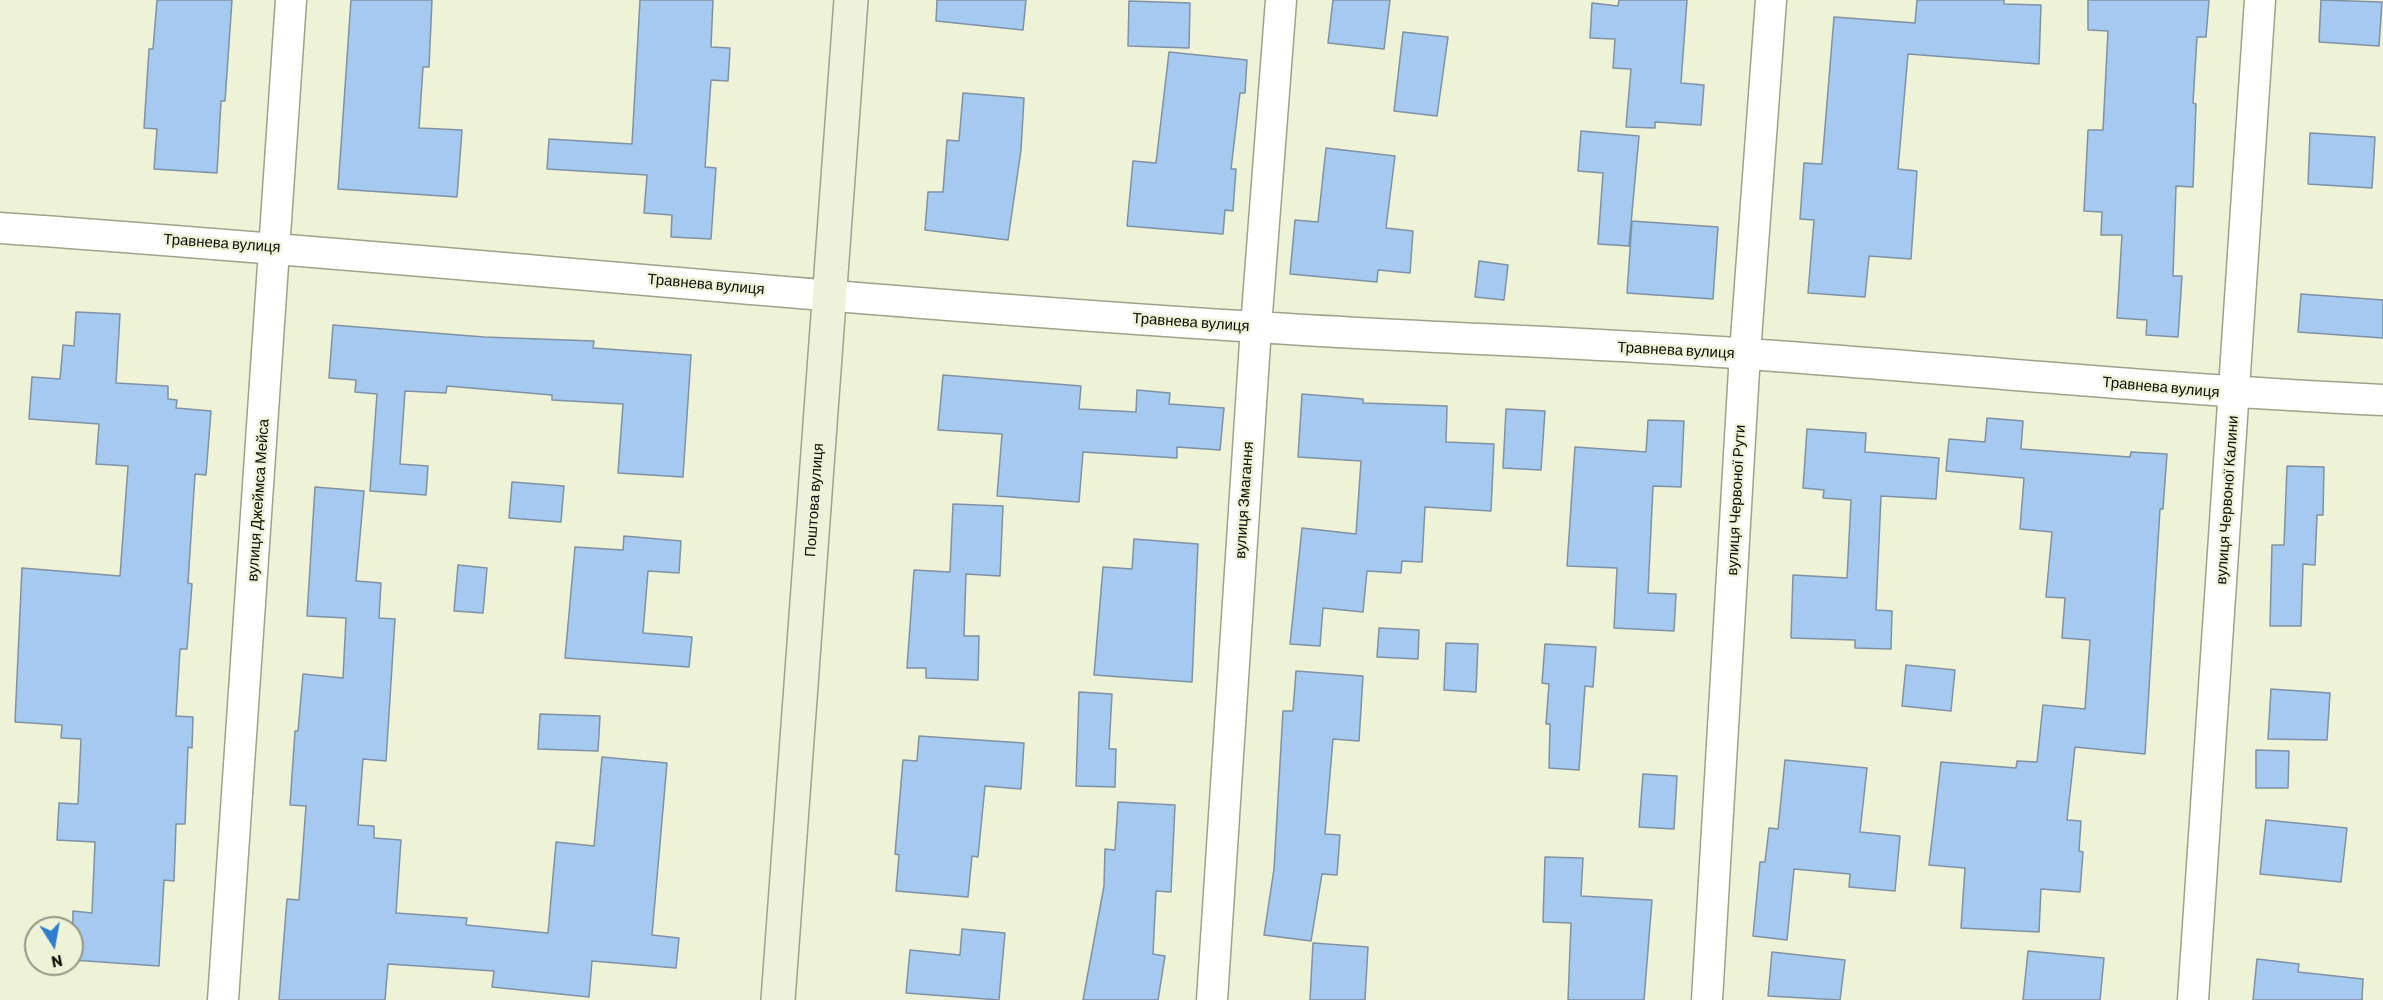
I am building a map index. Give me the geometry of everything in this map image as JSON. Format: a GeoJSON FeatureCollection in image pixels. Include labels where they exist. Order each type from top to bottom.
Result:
{"type":"FeatureCollection","features":[{"type":"Feature","properties":{"kind":"street","name":"вулиця Джеймса Мейса"},"geometry":{"type":"LineString","coordinates":[[223,1000],[291,0]]}},
{"type":"Feature","properties":{"kind":"street","name":"Поштова вулиця"},"geometry":{"type":"LineString","coordinates":[[778,1000],[851,0]]}},
{"type":"Feature","properties":{"kind":"street","name":"вулиця Змагання"},"geometry":{"type":"LineString","coordinates":[[1212,1000],[1256,327],[1281,0]]}},
{"type":"Feature","properties":{"kind":"street","name":"вулиця Червоної Рути"},"geometry":{"type":"LineString","coordinates":[[1707,1000],[1745,353],[1771,0]]}},
{"type":"Feature","properties":{"kind":"street","name":"вулиця Червоної Калини"},"geometry":{"type":"LineString","coordinates":[[2193,1000],[2260,0]]}},
{"type":"Feature","properties":{"kind":"street","name":"Травнева вулиця"},"geometry":{"type":"LineString","coordinates":[[0,228],[275,247],[829,295],[1256,327],[1745,353],[2235,393],[2383,400]]}},
{"type":"Feature","properties":{"kind":"building"},"geometry":{"type":"Polygon","coordinates":[[[157,0],[232,0],[225,101],[221,101],[217,173],[154,169],[157,129],[144,128],[149,49],[153,49],[157,0]]]}},
{"type":"Feature","properties":{"kind":"building"},"geometry":{"type":"Polygon","coordinates":[[[351,0],[432,0],[429,67],[423,67],[419,128],[462,130],[457,197],[338,189],[351,0]]]}},
{"type":"Feature","properties":{"kind":"building"},"geometry":{"type":"Polygon","coordinates":[[[640,0],[713,0],[711,47],[730,48],[728,81],[711,80],[705,167],[716,168],[711,239],[671,237],[672,215],[644,213],[647,175],[547,169],[549,139],[632,144],[640,0]]]}},
{"type":"Feature","properties":{"kind":"building"},"geometry":{"type":"Polygon","coordinates":[[[937,0],[1026,0],[1023,30],[936,21],[937,0]]]}},
{"type":"Feature","properties":{"kind":"building"},"geometry":{"type":"Polygon","coordinates":[[[1333,0],[1390,0],[1384,49],[1328,43],[1333,0]]]}},
{"type":"Feature","properties":{"kind":"building"},"geometry":{"type":"Polygon","coordinates":[[[1619,0],[1687,0],[1681,83],[1704,85],[1701,125],[1655,122],[1655,128],[1626,127],[1631,69],[1613,68],[1615,39],[1590,38],[1592,3],[1618,6],[1619,0]]]}},
{"type":"Feature","properties":{"kind":"building"},"geometry":{"type":"Polygon","coordinates":[[[1917,0],[2004,0],[2004,4],[2041,5],[2039,64],[1908,54],[1898,169],[1917,171],[1911,259],[1869,256],[1865,297],[1808,293],[1814,220],[1800,219],[1804,163],[1822,164],[1834,17],[1915,23],[1917,0]]]}},
{"type":"Feature","properties":{"kind":"building"},"geometry":{"type":"Polygon","coordinates":[[[2088,0],[2209,0],[2206,37],[2197,37],[2193,103],[2196,104],[2193,187],[2176,186],[2173,276],[2182,276],[2178,337],[2146,335],[2147,320],[2117,318],[2122,235],[2101,235],[2102,212],[2084,211],[2088,130],[2103,130],[2108,31],[2088,30],[2088,0]]]}},
{"type":"Feature","properties":{"kind":"building"},"geometry":{"type":"Polygon","coordinates":[[[2321,0],[2382,2],[2379,46],[2319,42],[2321,0]]]}},
{"type":"Feature","properties":{"kind":"building"},"geometry":{"type":"Polygon","coordinates":[[[1129,1],[1190,3],[1189,48],[1128,46],[1129,1]]]}},
{"type":"Feature","properties":{"kind":"building"},"geometry":{"type":"Polygon","coordinates":[[[1403,32],[1448,37],[1437,116],[1394,111],[1403,32]]]}},
{"type":"Feature","properties":{"kind":"building"},"geometry":{"type":"Polygon","coordinates":[[[1169,52],[1247,60],[1245,93],[1240,93],[1231,169],[1236,169],[1233,211],[1225,210],[1223,234],[1127,226],[1133,161],[1156,163],[1169,52]]]}},
{"type":"Feature","properties":{"kind":"building"},"geometry":{"type":"Polygon","coordinates":[[[963,93],[1024,98],[1021,150],[1008,240],[925,230],[928,192],[943,192],[947,140],[959,141],[963,93]]]}},
{"type":"Feature","properties":{"kind":"building"},"geometry":{"type":"Polygon","coordinates":[[[1581,131],[1639,136],[1629,246],[1598,244],[1603,173],[1578,171],[1581,131]]]}},
{"type":"Feature","properties":{"kind":"building"},"geometry":{"type":"Polygon","coordinates":[[[2310,133],[2375,137],[2372,188],[2308,184],[2310,133]]]}},
{"type":"Feature","properties":{"kind":"building"},"geometry":{"type":"Polygon","coordinates":[[[1326,148],[1395,156],[1386,228],[1413,231],[1410,273],[1378,270],[1377,282],[1290,274],[1295,220],[1318,222],[1326,148]]]}},
{"type":"Feature","properties":{"kind":"building"},"geometry":{"type":"Polygon","coordinates":[[[1632,221],[1718,227],[1713,299],[1627,293],[1632,221]]]}},
{"type":"Feature","properties":{"kind":"building"},"geometry":{"type":"Polygon","coordinates":[[[1479,261],[1508,265],[1504,300],[1475,297],[1479,261]]]}},
{"type":"Feature","properties":{"kind":"building"},"geometry":{"type":"Polygon","coordinates":[[[2301,294],[2383,300],[2383,338],[2298,332],[2301,294]]]}},
{"type":"Feature","properties":{"kind":"building"},"geometry":{"type":"Polygon","coordinates":[[[76,312],[120,314],[116,383],[168,386],[168,399],[177,400],[176,408],[211,411],[206,475],[195,474],[188,583],[192,584],[187,649],[180,649],[176,716],[193,717],[192,748],[188,747],[185,824],[176,824],[174,881],[164,880],[159,966],[84,961],[84,916],[73,916],[73,911],[92,913],[95,842],[57,840],[59,803],[78,804],[81,739],[61,738],[62,725],[15,722],[22,568],[120,576],[128,466],[96,464],[99,424],[29,419],[32,377],[60,379],[63,345],[74,346],[76,312]]]}},
{"type":"Feature","properties":{"kind":"building"},"geometry":{"type":"Polygon","coordinates":[[[333,325],[484,337],[594,341],[593,348],[691,355],[683,477],[618,473],[623,404],[552,400],[552,395],[447,386],[446,393],[405,391],[400,464],[428,466],[426,495],[370,491],[377,394],[355,392],[356,380],[329,378],[333,325]]]}},
{"type":"Feature","properties":{"kind":"building"},"geometry":{"type":"Polygon","coordinates":[[[943,375],[1081,386],[1079,409],[1136,412],[1137,390],[1170,393],[1169,404],[1224,408],[1220,450],[1177,447],[1177,458],[1083,452],[1079,502],[997,496],[1002,434],[938,430],[943,375]]]}},
{"type":"Feature","properties":{"kind":"building"},"geometry":{"type":"Polygon","coordinates":[[[1302,394],[1363,399],[1363,403],[1447,406],[1446,442],[1494,444],[1491,511],[1425,507],[1422,562],[1402,561],[1401,573],[1367,571],[1363,612],[1323,608],[1320,646],[1290,644],[1302,528],[1356,534],[1361,461],[1298,457],[1302,394]]]}},
{"type":"Feature","properties":{"kind":"building"},"geometry":{"type":"Polygon","coordinates":[[[1506,409],[1545,411],[1541,470],[1503,468],[1506,409]]]}},
{"type":"Feature","properties":{"kind":"building"},"geometry":{"type":"Polygon","coordinates":[[[1987,418],[2023,421],[2021,449],[2130,457],[2131,452],[2167,454],[2163,509],[2160,509],[2145,754],[2075,747],[2067,820],[2081,821],[2079,851],[2083,852],[2080,892],[2041,889],[2039,932],[1961,928],[1965,868],[1929,865],[1941,762],[2016,768],[2017,761],[2037,762],[2043,705],[2085,709],[2090,640],[2062,638],[2065,598],[2046,597],[2052,532],[2020,529],[2024,478],[1946,471],[1949,439],[1985,442],[1987,418]]]}},
{"type":"Feature","properties":{"kind":"building"},"geometry":{"type":"Polygon","coordinates":[[[1648,420],[1684,421],[1681,487],[1653,486],[1648,593],[1676,594],[1674,631],[1614,628],[1617,568],[1567,566],[1575,447],[1646,452],[1648,420]]]}},
{"type":"Feature","properties":{"kind":"building"},"geometry":{"type":"Polygon","coordinates":[[[1807,429],[1866,433],[1865,452],[1939,458],[1936,499],[1881,496],[1876,610],[1892,611],[1891,649],[1855,648],[1855,640],[1791,638],[1793,575],[1847,578],[1851,500],[1823,498],[1824,490],[1803,488],[1807,429]]]}},
{"type":"Feature","properties":{"kind":"building"},"geometry":{"type":"Polygon","coordinates":[[[2287,466],[2324,467],[2323,515],[2317,515],[2315,565],[2303,564],[2301,626],[2270,626],[2272,545],[2284,545],[2287,466]]]}},
{"type":"Feature","properties":{"kind":"building"},"geometry":{"type":"Polygon","coordinates":[[[512,482],[564,486],[561,522],[509,518],[512,482]]]}},
{"type":"Feature","properties":{"kind":"building"},"geometry":{"type":"Polygon","coordinates":[[[315,487],[364,491],[356,581],[381,583],[379,618],[395,619],[386,761],[363,759],[358,825],[374,826],[374,838],[401,840],[396,913],[467,918],[466,925],[548,933],[556,842],[594,846],[602,757],[667,763],[652,935],[679,938],[676,968],[592,961],[589,997],[492,987],[494,971],[388,964],[385,1000],[279,1000],[287,899],[299,900],[306,806],[290,805],[295,731],[298,731],[303,674],[343,678],[346,618],[307,616],[315,487]]]}},
{"type":"Feature","properties":{"kind":"building"},"geometry":{"type":"Polygon","coordinates":[[[953,504],[1003,506],[1000,576],[966,574],[964,636],[979,636],[978,680],[926,678],[926,668],[907,668],[914,570],[950,572],[953,504]]]}},
{"type":"Feature","properties":{"kind":"building"},"geometry":{"type":"Polygon","coordinates":[[[624,536],[681,541],[679,573],[648,571],[643,633],[692,637],[689,667],[565,658],[575,547],[623,550],[624,536]]]}},
{"type":"Feature","properties":{"kind":"building"},"geometry":{"type":"Polygon","coordinates":[[[1134,539],[1198,544],[1192,682],[1094,675],[1103,567],[1132,569],[1134,539]]]}},
{"type":"Feature","properties":{"kind":"building"},"geometry":{"type":"Polygon","coordinates":[[[458,565],[487,568],[483,613],[454,611],[458,565]]]}},
{"type":"Feature","properties":{"kind":"building"},"geometry":{"type":"Polygon","coordinates":[[[1379,628],[1419,630],[1418,659],[1377,657],[1379,628]]]}},
{"type":"Feature","properties":{"kind":"building"},"geometry":{"type":"Polygon","coordinates":[[[1446,643],[1478,644],[1476,692],[1444,690],[1446,643]]]}},
{"type":"Feature","properties":{"kind":"building"},"geometry":{"type":"Polygon","coordinates":[[[1545,644],[1596,647],[1593,687],[1585,686],[1579,770],[1549,768],[1550,724],[1546,724],[1549,684],[1542,683],[1545,644]]]}},
{"type":"Feature","properties":{"kind":"building"},"geometry":{"type":"Polygon","coordinates":[[[1906,665],[1955,670],[1951,711],[1902,706],[1906,665]]]}},
{"type":"Feature","properties":{"kind":"building"},"geometry":{"type":"Polygon","coordinates":[[[1296,671],[1363,676],[1359,741],[1333,739],[1325,834],[1340,835],[1337,875],[1322,874],[1311,941],[1264,935],[1274,869],[1283,711],[1293,711],[1296,671]]]}},
{"type":"Feature","properties":{"kind":"building"},"geometry":{"type":"Polygon","coordinates":[[[2271,689],[2330,693],[2327,740],[2268,739],[2271,689]]]}},
{"type":"Feature","properties":{"kind":"building"},"geometry":{"type":"Polygon","coordinates":[[[1079,692],[1112,694],[1109,749],[1116,749],[1115,787],[1076,786],[1079,692]]]}},
{"type":"Feature","properties":{"kind":"building"},"geometry":{"type":"Polygon","coordinates":[[[540,714],[600,716],[598,751],[538,749],[540,714]]]}},
{"type":"Feature","properties":{"kind":"building"},"geometry":{"type":"Polygon","coordinates":[[[919,736],[1024,743],[1021,789],[985,786],[978,857],[972,856],[968,897],[896,891],[899,855],[895,854],[903,760],[917,761],[919,736]]]}},
{"type":"Feature","properties":{"kind":"building"},"geometry":{"type":"Polygon","coordinates":[[[2256,750],[2289,751],[2288,788],[2256,788],[2256,750]]]}},
{"type":"Feature","properties":{"kind":"building"},"geometry":{"type":"Polygon","coordinates":[[[1785,760],[1867,768],[1860,832],[1900,836],[1895,891],[1849,887],[1850,874],[1794,869],[1787,940],[1753,936],[1760,862],[1765,862],[1769,828],[1778,829],[1785,760]]]}},
{"type":"Feature","properties":{"kind":"building"},"geometry":{"type":"Polygon","coordinates":[[[1643,774],[1677,776],[1674,829],[1639,827],[1643,774]]]}},
{"type":"Feature","properties":{"kind":"building"},"geometry":{"type":"Polygon","coordinates":[[[1118,802],[1175,805],[1171,892],[1156,891],[1153,954],[1165,956],[1158,1000],[1083,1000],[1104,886],[1105,849],[1115,850],[1118,802]]]}},
{"type":"Feature","properties":{"kind":"building"},"geometry":{"type":"Polygon","coordinates":[[[2266,820],[2347,828],[2341,882],[2260,874],[2266,820]]]}},
{"type":"Feature","properties":{"kind":"building"},"geometry":{"type":"Polygon","coordinates":[[[1545,857],[1583,858],[1581,896],[1652,900],[1644,1000],[1568,1000],[1571,923],[1543,922],[1545,857]]]}},
{"type":"Feature","properties":{"kind":"building"},"geometry":{"type":"Polygon","coordinates":[[[962,929],[1005,933],[999,1000],[906,993],[910,950],[960,955],[962,929]]]}},
{"type":"Feature","properties":{"kind":"building"},"geometry":{"type":"Polygon","coordinates":[[[1313,943],[1368,947],[1365,1000],[1310,1000],[1313,943]]]}},
{"type":"Feature","properties":{"kind":"building"},"geometry":{"type":"Polygon","coordinates":[[[2028,951],[2104,958],[2100,1000],[2023,1000],[2028,951]]]}},
{"type":"Feature","properties":{"kind":"building"},"geometry":{"type":"Polygon","coordinates":[[[1772,952],[1845,960],[1840,1000],[1768,996],[1772,952]]]}},
{"type":"Feature","properties":{"kind":"building"},"geometry":{"type":"Polygon","coordinates":[[[2257,959],[2299,964],[2298,972],[2363,979],[2362,1000],[2253,1000],[2257,959]]]}}]}
